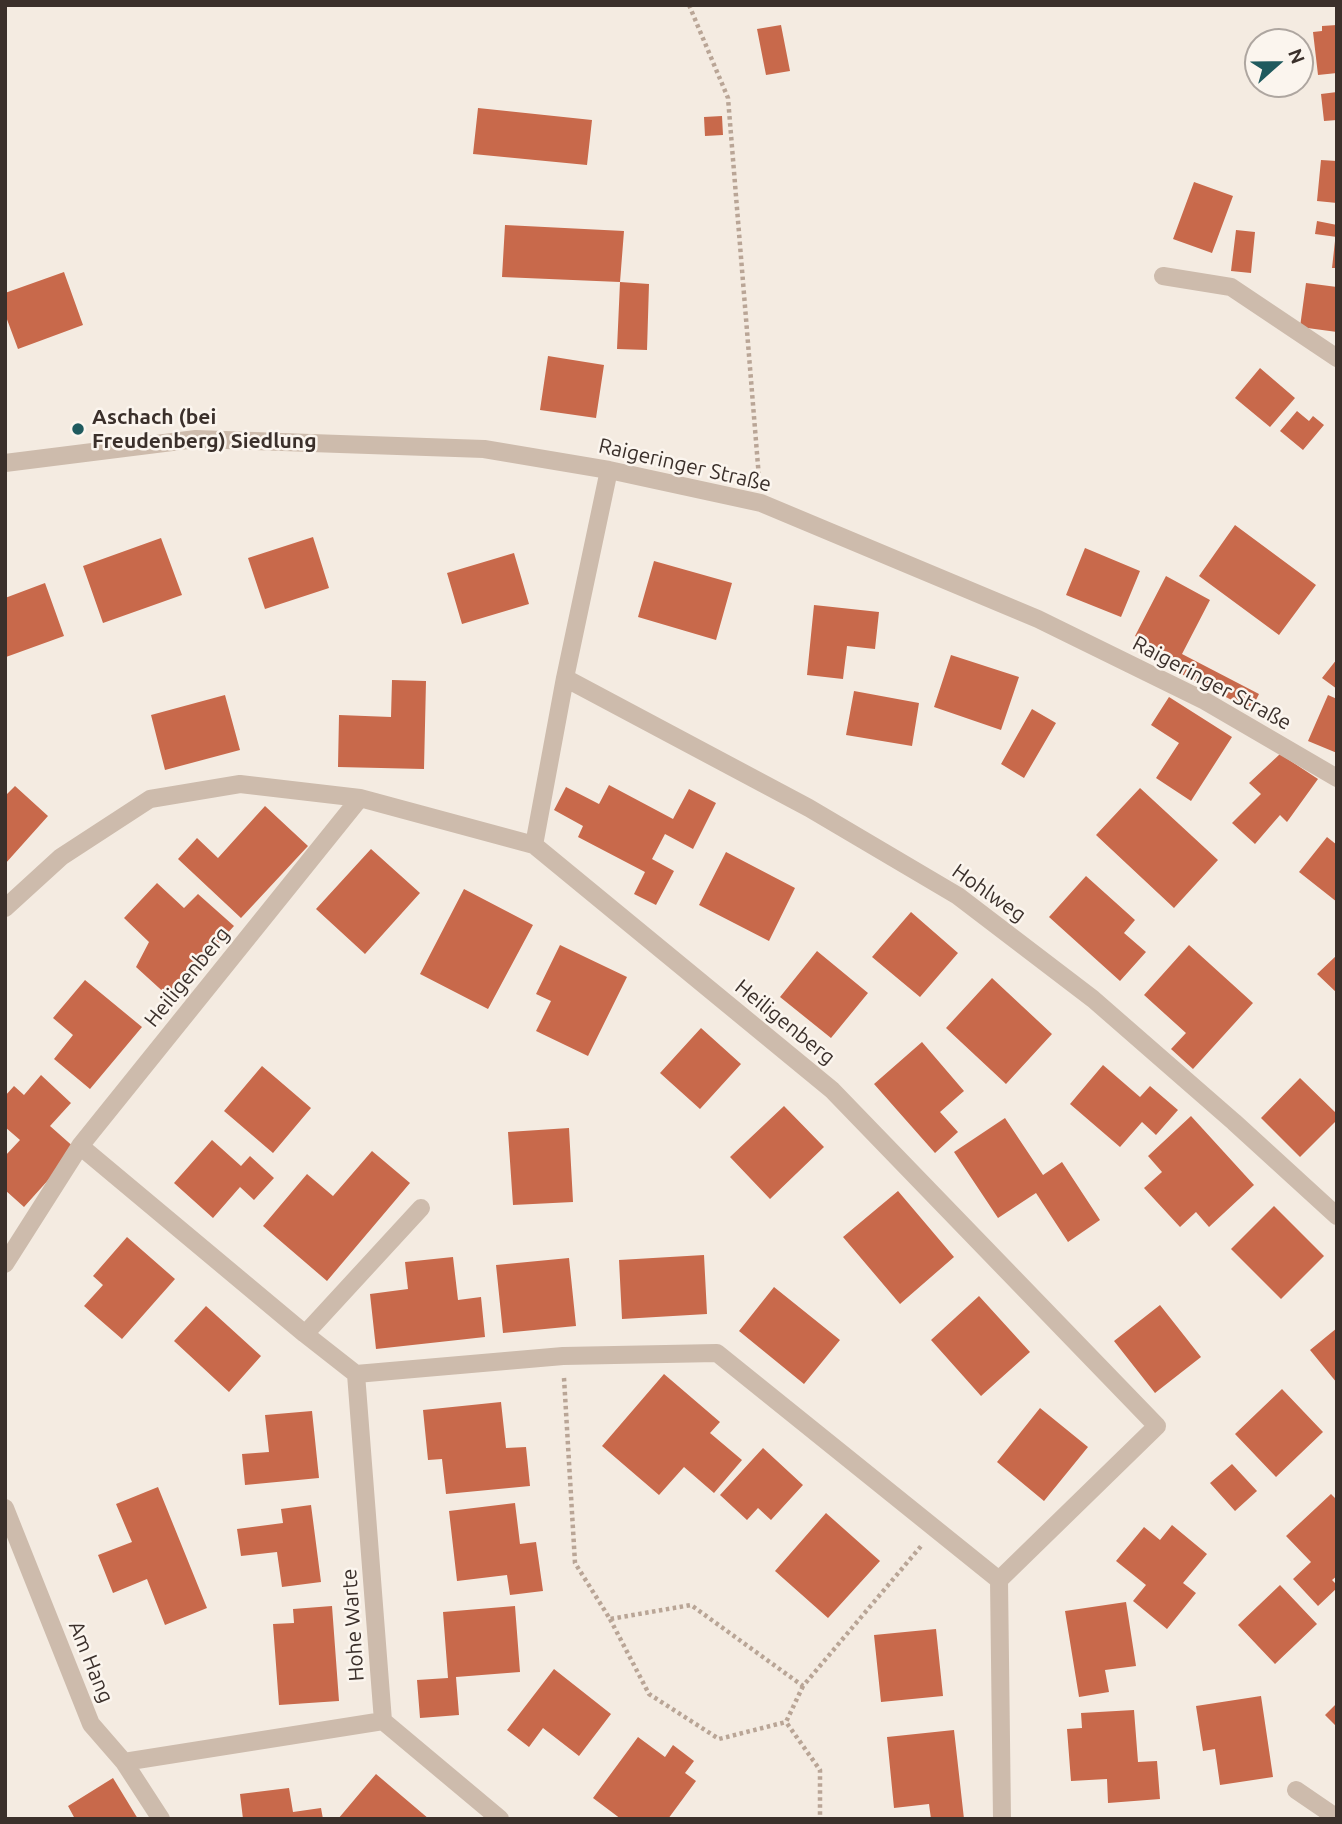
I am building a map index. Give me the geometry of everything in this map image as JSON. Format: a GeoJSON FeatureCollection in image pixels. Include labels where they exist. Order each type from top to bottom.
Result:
{"type":"FeatureCollection","features":[{"type":"Feature","properties":{"kind":"street"},"geometry":{"type":"LineString","coordinates":[[1163,276],[1231,287],[1337,358]]}},
{"type":"Feature","properties":{"kind":"street","name":"Raigeringer Straße"},"geometry":{"type":"LineString","coordinates":[[5,463],[196,439],[484,449],[609,470],[761,503],[1038,619],[1205,701],[1337,778]]}},
{"type":"Feature","properties":{"kind":"street"},"geometry":{"type":"LineString","coordinates":[[534,845],[565,678],[609,470]]}},
{"type":"Feature","properties":{"kind":"street","name":"Hohlweg"},"geometry":{"type":"LineString","coordinates":[[565,678],[809,808],[958,896],[1093,999],[1337,1216]]}},
{"type":"Feature","properties":{"kind":"street"},"geometry":{"type":"LineString","coordinates":[[5,908],[61,857],[150,799],[240,784],[360,798]]}},
{"type":"Feature","properties":{"kind":"street","name":"Heiligenberg"},"geometry":{"type":"LineString","coordinates":[[80,1146],[360,798],[534,845],[832,1090],[1157,1426],[999,1580]]}},
{"type":"Feature","properties":{"kind":"street"},"geometry":{"type":"LineString","coordinates":[[5,1264],[80,1146],[356,1374],[563,1356],[717,1353],[999,1580],[1002,1819]]}},
{"type":"Feature","properties":{"kind":"street"},"geometry":{"type":"LineString","coordinates":[[305,1334],[421,1208]]}},
{"type":"Feature","properties":{"kind":"street","name":"Hohe Warte"},"geometry":{"type":"LineString","coordinates":[[356,1374],[383,1721]]}},
{"type":"Feature","properties":{"kind":"street","name":"Am Hang"},"geometry":{"type":"LineString","coordinates":[[5,1508],[92,1724],[124,1762],[161,1819]]}},
{"type":"Feature","properties":{"kind":"street"},"geometry":{"type":"LineString","coordinates":[[124,1762],[383,1721],[500,1819]]}},
{"type":"Feature","properties":{"kind":"street"},"geometry":{"type":"LineString","coordinates":[[1296,1790],[1337,1818]]}},
{"type":"Feature","properties":{"kind":"path"},"geometry":{"type":"LineString","coordinates":[[689,5],[727,98],[761,503]]}},
{"type":"Feature","properties":{"kind":"path"},"geometry":{"type":"LineString","coordinates":[[563,1356],[575,1563],[610,1619],[649,1694],[719,1739],[786,1722]]}},
{"type":"Feature","properties":{"kind":"path"},"geometry":{"type":"LineString","coordinates":[[786,1722],[803,1686],[935,1529]]}},
{"type":"Feature","properties":{"kind":"path"},"geometry":{"type":"LineString","coordinates":[[610,1619],[691,1605],[803,1686]]}},
{"type":"Feature","properties":{"kind":"path"},"geometry":{"type":"LineString","coordinates":[[786,1722],[820,1770],[820,1819]]}},
{"type":"Feature","properties":{"kind":"building"},"geometry":{"type":"Polygon","coordinates":[[[781,25],[790,71],[766,75],[757,29],[781,25]]]}},
{"type":"Feature","properties":{"kind":"building"},"geometry":{"type":"Polygon","coordinates":[[[1337,25],[1337,73],[1318,75],[1314,32],[1322,31],[1322,26],[1337,25]]]}},
{"type":"Feature","properties":{"kind":"building"},"geometry":{"type":"Polygon","coordinates":[[[1337,92],[1337,120],[1324,121],[1321,94],[1337,92]]]}},
{"type":"Feature","properties":{"kind":"building"},"geometry":{"type":"Polygon","coordinates":[[[478,108],[592,120],[587,165],[473,154],[478,108]]]}},
{"type":"Feature","properties":{"kind":"building"},"geometry":{"type":"Polygon","coordinates":[[[722,116],[723,135],[705,136],[704,117],[722,116]]]}},
{"type":"Feature","properties":{"kind":"building"},"geometry":{"type":"Polygon","coordinates":[[[1321,160],[1337,161],[1337,203],[1317,201],[1321,160]]]}},
{"type":"Feature","properties":{"kind":"building"},"geometry":{"type":"Polygon","coordinates":[[[1194,182],[1233,196],[1212,253],[1173,239],[1194,182]]]}},
{"type":"Feature","properties":{"kind":"building"},"geometry":{"type":"Polygon","coordinates":[[[1317,221],[1337,225],[1337,237],[1315,234],[1317,221]]]}},
{"type":"Feature","properties":{"kind":"building"},"geometry":{"type":"Polygon","coordinates":[[[505,225],[624,231],[620,282],[502,277],[505,225]]]}},
{"type":"Feature","properties":{"kind":"building"},"geometry":{"type":"Polygon","coordinates":[[[1236,230],[1255,232],[1251,273],[1231,271],[1236,230]]]}},
{"type":"Feature","properties":{"kind":"building"},"geometry":{"type":"Polygon","coordinates":[[[1335,241],[1337,268],[1332,268],[1335,241]]]}},
{"type":"Feature","properties":{"kind":"building"},"geometry":{"type":"Polygon","coordinates":[[[64,272],[83,325],[18,349],[5,314],[5,293],[64,272]]]}},
{"type":"Feature","properties":{"kind":"building"},"geometry":{"type":"Polygon","coordinates":[[[620,282],[649,284],[647,350],[617,349],[620,282]]]}},
{"type":"Feature","properties":{"kind":"building"},"geometry":{"type":"Polygon","coordinates":[[[1306,283],[1337,287],[1337,332],[1300,327],[1306,283]]]}},
{"type":"Feature","properties":{"kind":"building"},"geometry":{"type":"Polygon","coordinates":[[[548,356],[604,365],[596,418],[540,410],[548,356]]]}},
{"type":"Feature","properties":{"kind":"building"},"geometry":{"type":"Polygon","coordinates":[[[1260,368],[1295,398],[1270,427],[1235,398],[1260,368]]]}},
{"type":"Feature","properties":{"kind":"building"},"geometry":{"type":"Polygon","coordinates":[[[1297,411],[1309,421],[1313,416],[1324,425],[1303,450],[1280,431],[1297,411]]]}},
{"type":"Feature","properties":{"kind":"building"},"geometry":{"type":"Polygon","coordinates":[[[1235,525],[1316,585],[1279,635],[1199,576],[1235,525]]]}},
{"type":"Feature","properties":{"kind":"building"},"geometry":{"type":"Polygon","coordinates":[[[313,537],[329,588],[265,609],[248,558],[313,537]]]}},
{"type":"Feature","properties":{"kind":"building"},"geometry":{"type":"Polygon","coordinates":[[[161,538],[182,595],[103,623],[83,566],[161,538]]]}},
{"type":"Feature","properties":{"kind":"building"},"geometry":{"type":"Polygon","coordinates":[[[1085,548],[1140,571],[1121,617],[1066,595],[1085,548]]]}},
{"type":"Feature","properties":{"kind":"building"},"geometry":{"type":"Polygon","coordinates":[[[514,553],[529,604],[462,624],[447,573],[514,553]]]}},
{"type":"Feature","properties":{"kind":"building"},"geometry":{"type":"Polygon","coordinates":[[[654,561],[732,583],[716,640],[638,617],[654,561]]]}},
{"type":"Feature","properties":{"kind":"building"},"geometry":{"type":"Polygon","coordinates":[[[1166,576],[1210,600],[1182,654],[1259,694],[1251,710],[1162,664],[1168,653],[1135,636],[1166,576]]]}},
{"type":"Feature","properties":{"kind":"building"},"geometry":{"type":"Polygon","coordinates":[[[45,583],[64,636],[6,657],[5,598],[45,583]]]}},
{"type":"Feature","properties":{"kind":"building"},"geometry":{"type":"Polygon","coordinates":[[[814,605],[879,612],[875,649],[847,646],[843,679],[807,675],[814,605]]]}},
{"type":"Feature","properties":{"kind":"building"},"geometry":{"type":"Polygon","coordinates":[[[951,655],[1019,677],[1001,730],[934,707],[951,655]]]}},
{"type":"Feature","properties":{"kind":"building"},"geometry":{"type":"Polygon","coordinates":[[[1337,659],[1337,689],[1322,678],[1337,659]]]}},
{"type":"Feature","properties":{"kind":"building"},"geometry":{"type":"Polygon","coordinates":[[[392,680],[426,681],[424,769],[338,767],[339,715],[391,717],[392,680]]]}},
{"type":"Feature","properties":{"kind":"building"},"geometry":{"type":"Polygon","coordinates":[[[854,691],[919,703],[912,746],[846,735],[854,691]]]}},
{"type":"Feature","properties":{"kind":"building"},"geometry":{"type":"Polygon","coordinates":[[[225,695],[240,750],[165,770],[151,715],[225,695]]]}},
{"type":"Feature","properties":{"kind":"building"},"geometry":{"type":"Polygon","coordinates":[[[1328,695],[1337,699],[1337,753],[1308,741],[1328,695]]]}},
{"type":"Feature","properties":{"kind":"building"},"geometry":{"type":"Polygon","coordinates":[[[1169,697],[1232,737],[1191,801],[1156,778],[1179,743],[1151,725],[1169,697]]]}},
{"type":"Feature","properties":{"kind":"building"},"geometry":{"type":"Polygon","coordinates":[[[1032,709],[1056,723],[1024,778],[1001,764],[1032,709]]]}},
{"type":"Feature","properties":{"kind":"building"},"geometry":{"type":"Polygon","coordinates":[[[1280,754],[1318,779],[1287,822],[1280,815],[1255,844],[1232,823],[1261,794],[1249,783],[1280,754]]]}},
{"type":"Feature","properties":{"kind":"building"},"geometry":{"type":"Polygon","coordinates":[[[609,785],[673,819],[689,789],[716,803],[693,849],[665,834],[652,859],[674,871],[656,905],[634,894],[645,872],[578,837],[583,826],[554,810],[566,787],[599,804],[609,785]]]}},
{"type":"Feature","properties":{"kind":"building"},"geometry":{"type":"Polygon","coordinates":[[[15,786],[48,816],[5,864],[5,796],[15,786]]]}},
{"type":"Feature","properties":{"kind":"building"},"geometry":{"type":"Polygon","coordinates":[[[1140,788],[1218,860],[1174,908],[1096,835],[1140,788]]]}},
{"type":"Feature","properties":{"kind":"building"},"geometry":{"type":"Polygon","coordinates":[[[265,806],[308,846],[241,918],[178,859],[197,838],[218,858],[265,806]]]}},
{"type":"Feature","properties":{"kind":"building"},"geometry":{"type":"Polygon","coordinates":[[[1327,837],[1337,845],[1337,902],[1299,872],[1327,837]]]}},
{"type":"Feature","properties":{"kind":"building"},"geometry":{"type":"Polygon","coordinates":[[[371,849],[420,893],[365,954],[316,909],[371,849]]]}},
{"type":"Feature","properties":{"kind":"building"},"geometry":{"type":"Polygon","coordinates":[[[726,852],[795,888],[769,941],[699,905],[726,852]]]}},
{"type":"Feature","properties":{"kind":"building"},"geometry":{"type":"Polygon","coordinates":[[[1086,876],[1135,920],[1124,933],[1146,952],[1120,981],[1049,917],[1086,876]]]}},
{"type":"Feature","properties":{"kind":"building"},"geometry":{"type":"Polygon","coordinates":[[[157,883],[184,908],[198,894],[234,926],[169,997],[136,967],[149,942],[124,918],[157,883]]]}},
{"type":"Feature","properties":{"kind":"building"},"geometry":{"type":"Polygon","coordinates":[[[464,889],[533,925],[488,1009],[420,974],[464,889]]]}},
{"type":"Feature","properties":{"kind":"building"},"geometry":{"type":"Polygon","coordinates":[[[911,912],[958,953],[920,997],[872,957],[911,912]]]}},
{"type":"Feature","properties":{"kind":"building"},"geometry":{"type":"Polygon","coordinates":[[[560,945],[627,977],[588,1056],[536,1031],[551,1001],[536,994],[560,945]]]}},
{"type":"Feature","properties":{"kind":"building"},"geometry":{"type":"Polygon","coordinates":[[[1189,945],[1253,1003],[1193,1069],[1171,1049],[1186,1033],[1144,995],[1189,945]]]}},
{"type":"Feature","properties":{"kind":"building"},"geometry":{"type":"Polygon","coordinates":[[[817,951],[868,993],[831,1038],[780,997],[817,951]]]}},
{"type":"Feature","properties":{"kind":"building"},"geometry":{"type":"Polygon","coordinates":[[[1337,955],[1337,993],[1317,974],[1337,955]]]}},
{"type":"Feature","properties":{"kind":"building"},"geometry":{"type":"Polygon","coordinates":[[[992,978],[1052,1034],[1006,1084],[946,1028],[992,978]]]}},
{"type":"Feature","properties":{"kind":"building"},"geometry":{"type":"Polygon","coordinates":[[[85,980],[142,1027],[90,1089],[54,1059],[73,1035],[53,1018],[85,980]]]}},
{"type":"Feature","properties":{"kind":"building"},"geometry":{"type":"Polygon","coordinates":[[[701,1028],[741,1064],[700,1109],[660,1073],[701,1028]]]}},
{"type":"Feature","properties":{"kind":"building"},"geometry":{"type":"Polygon","coordinates":[[[922,1042],[964,1091],[940,1112],[958,1132],[935,1153],[874,1084],[922,1042]]]}},
{"type":"Feature","properties":{"kind":"building"},"geometry":{"type":"Polygon","coordinates":[[[1103,1065],[1140,1097],[1150,1086],[1178,1110],[1156,1135],[1142,1122],[1120,1147],[1070,1104],[1103,1065]]]}},
{"type":"Feature","properties":{"kind":"building"},"geometry":{"type":"Polygon","coordinates":[[[262,1066],[311,1108],[273,1153],[224,1111],[262,1066]]]}},
{"type":"Feature","properties":{"kind":"building"},"geometry":{"type":"Polygon","coordinates":[[[41,1075],[71,1103],[50,1126],[76,1149],[24,1207],[5,1190],[5,1156],[20,1140],[5,1127],[5,1096],[14,1086],[24,1095],[41,1075]]]}},
{"type":"Feature","properties":{"kind":"building"},"geometry":{"type":"Polygon","coordinates":[[[1300,1078],[1337,1114],[1337,1120],[1300,1157],[1261,1118],[1300,1078]]]}},
{"type":"Feature","properties":{"kind":"building"},"geometry":{"type":"Polygon","coordinates":[[[784,1106],[824,1147],[770,1199],[730,1157],[784,1106]]]}},
{"type":"Feature","properties":{"kind":"building"},"geometry":{"type":"Polygon","coordinates":[[[1191,1116],[1254,1185],[1209,1227],[1196,1212],[1180,1227],[1144,1188],[1162,1172],[1148,1156],[1191,1116]]]}},
{"type":"Feature","properties":{"kind":"building"},"geometry":{"type":"Polygon","coordinates":[[[1005,1118],[1043,1175],[1062,1162],[1100,1220],[1068,1242],[1036,1193],[998,1218],[954,1152],[1005,1118]]]}},
{"type":"Feature","properties":{"kind":"building"},"geometry":{"type":"Polygon","coordinates":[[[569,1128],[573,1202],[513,1205],[508,1132],[569,1128]]]}},
{"type":"Feature","properties":{"kind":"building"},"geometry":{"type":"Polygon","coordinates":[[[212,1140],[241,1166],[250,1156],[274,1178],[254,1200],[240,1187],[213,1218],[174,1183],[212,1140]]]}},
{"type":"Feature","properties":{"kind":"building"},"geometry":{"type":"Polygon","coordinates":[[[372,1151],[410,1183],[327,1281],[263,1226],[307,1174],[333,1196],[372,1151]]]}},
{"type":"Feature","properties":{"kind":"building"},"geometry":{"type":"Polygon","coordinates":[[[898,1191],[954,1257],[900,1304],[843,1237],[898,1191]]]}},
{"type":"Feature","properties":{"kind":"building"},"geometry":{"type":"Polygon","coordinates":[[[1274,1206],[1324,1256],[1281,1299],[1231,1249],[1274,1206]]]}},
{"type":"Feature","properties":{"kind":"building"},"geometry":{"type":"Polygon","coordinates":[[[127,1237],[175,1279],[122,1339],[84,1306],[103,1285],[93,1276],[127,1237]]]}},
{"type":"Feature","properties":{"kind":"building"},"geometry":{"type":"Polygon","coordinates":[[[704,1255],[707,1314],[622,1319],[619,1260],[704,1255]]]}},
{"type":"Feature","properties":{"kind":"building"},"geometry":{"type":"Polygon","coordinates":[[[453,1257],[458,1300],[481,1297],[485,1337],[376,1349],[370,1294],[408,1289],[405,1262],[453,1257]]]}},
{"type":"Feature","properties":{"kind":"building"},"geometry":{"type":"Polygon","coordinates":[[[569,1258],[576,1326],[503,1333],[496,1265],[569,1258]]]}},
{"type":"Feature","properties":{"kind":"building"},"geometry":{"type":"Polygon","coordinates":[[[774,1287],[840,1340],[804,1384],[739,1331],[774,1287]]]}},
{"type":"Feature","properties":{"kind":"building"},"geometry":{"type":"Polygon","coordinates":[[[979,1296],[1030,1352],[981,1396],[931,1340],[979,1296]]]}},
{"type":"Feature","properties":{"kind":"building"},"geometry":{"type":"Polygon","coordinates":[[[1160,1305],[1201,1357],[1155,1393],[1114,1341],[1160,1305]]]}},
{"type":"Feature","properties":{"kind":"building"},"geometry":{"type":"Polygon","coordinates":[[[206,1306],[261,1356],[229,1392],[174,1341],[206,1306]]]}},
{"type":"Feature","properties":{"kind":"building"},"geometry":{"type":"Polygon","coordinates":[[[1337,1328],[1337,1383],[1310,1350],[1337,1328]]]}},
{"type":"Feature","properties":{"kind":"building"},"geometry":{"type":"Polygon","coordinates":[[[664,1374],[720,1422],[710,1433],[742,1460],[714,1493],[684,1467],[659,1495],[602,1446],[664,1374]]]}},
{"type":"Feature","properties":{"kind":"building"},"geometry":{"type":"Polygon","coordinates":[[[1282,1389],[1323,1432],[1276,1477],[1235,1434],[1282,1389]]]}},
{"type":"Feature","properties":{"kind":"building"},"geometry":{"type":"Polygon","coordinates":[[[501,1402],[506,1448],[526,1447],[530,1486],[446,1494],[442,1459],[428,1460],[423,1410],[501,1402]]]}},
{"type":"Feature","properties":{"kind":"building"},"geometry":{"type":"Polygon","coordinates":[[[1040,1408],[1088,1447],[1044,1501],[997,1462],[1040,1408]]]}},
{"type":"Feature","properties":{"kind":"building"},"geometry":{"type":"Polygon","coordinates":[[[312,1411],[319,1478],[245,1485],[242,1454],[269,1452],[265,1415],[312,1411]]]}},
{"type":"Feature","properties":{"kind":"building"},"geometry":{"type":"Polygon","coordinates":[[[763,1448],[803,1485],[771,1520],[758,1508],[747,1520],[720,1495],[763,1448]]]}},
{"type":"Feature","properties":{"kind":"building"},"geometry":{"type":"Polygon","coordinates":[[[1232,1464],[1257,1491],[1235,1511],[1210,1483],[1232,1464]]]}},
{"type":"Feature","properties":{"kind":"building"},"geometry":{"type":"Polygon","coordinates":[[[158,1487],[207,1608],[165,1625],[147,1579],[113,1593],[98,1555],[132,1542],[116,1504],[158,1487]]]}},
{"type":"Feature","properties":{"kind":"building"},"geometry":{"type":"Polygon","coordinates":[[[1331,1494],[1337,1500],[1337,1576],[1332,1580],[1337,1588],[1318,1606],[1293,1579],[1311,1562],[1286,1536],[1331,1494]]]}},
{"type":"Feature","properties":{"kind":"building"},"geometry":{"type":"Polygon","coordinates":[[[515,1503],[520,1544],[536,1542],[543,1591],[510,1595],[507,1575],[457,1581],[449,1511],[515,1503]]]}},
{"type":"Feature","properties":{"kind":"building"},"geometry":{"type":"Polygon","coordinates":[[[311,1505],[321,1582],[282,1587],[277,1552],[241,1556],[237,1529],[283,1523],[281,1509],[311,1505]]]}},
{"type":"Feature","properties":{"kind":"building"},"geometry":{"type":"Polygon","coordinates":[[[826,1513],[880,1561],[828,1618],[775,1571],[826,1513]]]}},
{"type":"Feature","properties":{"kind":"building"},"geometry":{"type":"Polygon","coordinates":[[[1172,1525],[1207,1554],[1183,1583],[1196,1593],[1167,1629],[1133,1601],[1146,1585],[1116,1561],[1144,1527],[1160,1540],[1172,1525]]]}},
{"type":"Feature","properties":{"kind":"building"},"geometry":{"type":"Polygon","coordinates":[[[1280,1585],[1317,1624],[1275,1664],[1238,1625],[1280,1585]]]}},
{"type":"Feature","properties":{"kind":"building"},"geometry":{"type":"Polygon","coordinates":[[[1126,1602],[1136,1666],[1105,1670],[1109,1692],[1079,1697],[1065,1611],[1126,1602]]]}},
{"type":"Feature","properties":{"kind":"building"},"geometry":{"type":"Polygon","coordinates":[[[332,1606],[339,1701],[279,1705],[273,1624],[294,1623],[293,1609],[332,1606]]]}},
{"type":"Feature","properties":{"kind":"building"},"geometry":{"type":"Polygon","coordinates":[[[515,1606],[520,1672],[456,1677],[459,1715],[420,1718],[417,1680],[448,1678],[443,1612],[515,1606]]]}},
{"type":"Feature","properties":{"kind":"building"},"geometry":{"type":"Polygon","coordinates":[[[936,1629],[943,1696],[881,1702],[874,1635],[936,1629]]]}},
{"type":"Feature","properties":{"kind":"building"},"geometry":{"type":"Polygon","coordinates":[[[554,1669],[611,1714],[579,1756],[543,1728],[529,1747],[507,1730],[554,1669]]]}},
{"type":"Feature","properties":{"kind":"building"},"geometry":{"type":"Polygon","coordinates":[[[1261,1696],[1273,1777],[1220,1785],[1215,1749],[1203,1751],[1196,1706],[1261,1696]]]}},
{"type":"Feature","properties":{"kind":"building"},"geometry":{"type":"Polygon","coordinates":[[[1337,1703],[1337,1727],[1325,1715],[1337,1703]]]}},
{"type":"Feature","properties":{"kind":"building"},"geometry":{"type":"Polygon","coordinates":[[[1134,1710],[1138,1762],[1157,1761],[1160,1799],[1108,1803],[1107,1779],[1071,1781],[1067,1729],[1082,1728],[1081,1713],[1134,1710]]]}},
{"type":"Feature","properties":{"kind":"building"},"geometry":{"type":"Polygon","coordinates":[[[954,1730],[964,1819],[931,1819],[929,1804],[894,1808],[887,1737],[954,1730]]]}},
{"type":"Feature","properties":{"kind":"building"},"geometry":{"type":"Polygon","coordinates":[[[638,1737],[665,1757],[673,1745],[694,1761],[685,1773],[696,1781],[668,1819],[621,1819],[593,1798],[638,1737]]]}},
{"type":"Feature","properties":{"kind":"building"},"geometry":{"type":"Polygon","coordinates":[[[376,1774],[429,1819],[338,1819],[376,1774]]]}},
{"type":"Feature","properties":{"kind":"building"},"geometry":{"type":"Polygon","coordinates":[[[113,1778],[138,1819],[75,1819],[68,1806],[113,1778]]]}},
{"type":"Feature","properties":{"kind":"building"},"geometry":{"type":"Polygon","coordinates":[[[289,1788],[293,1812],[321,1808],[323,1819],[243,1819],[240,1794],[289,1788]]]}},
{"type":"Feature","properties":{"kind":"place","name":"Aschach (bei Freudenberg) Siedlung"},"geometry":{"type":"Point","coordinates":[78,429]}}]}
